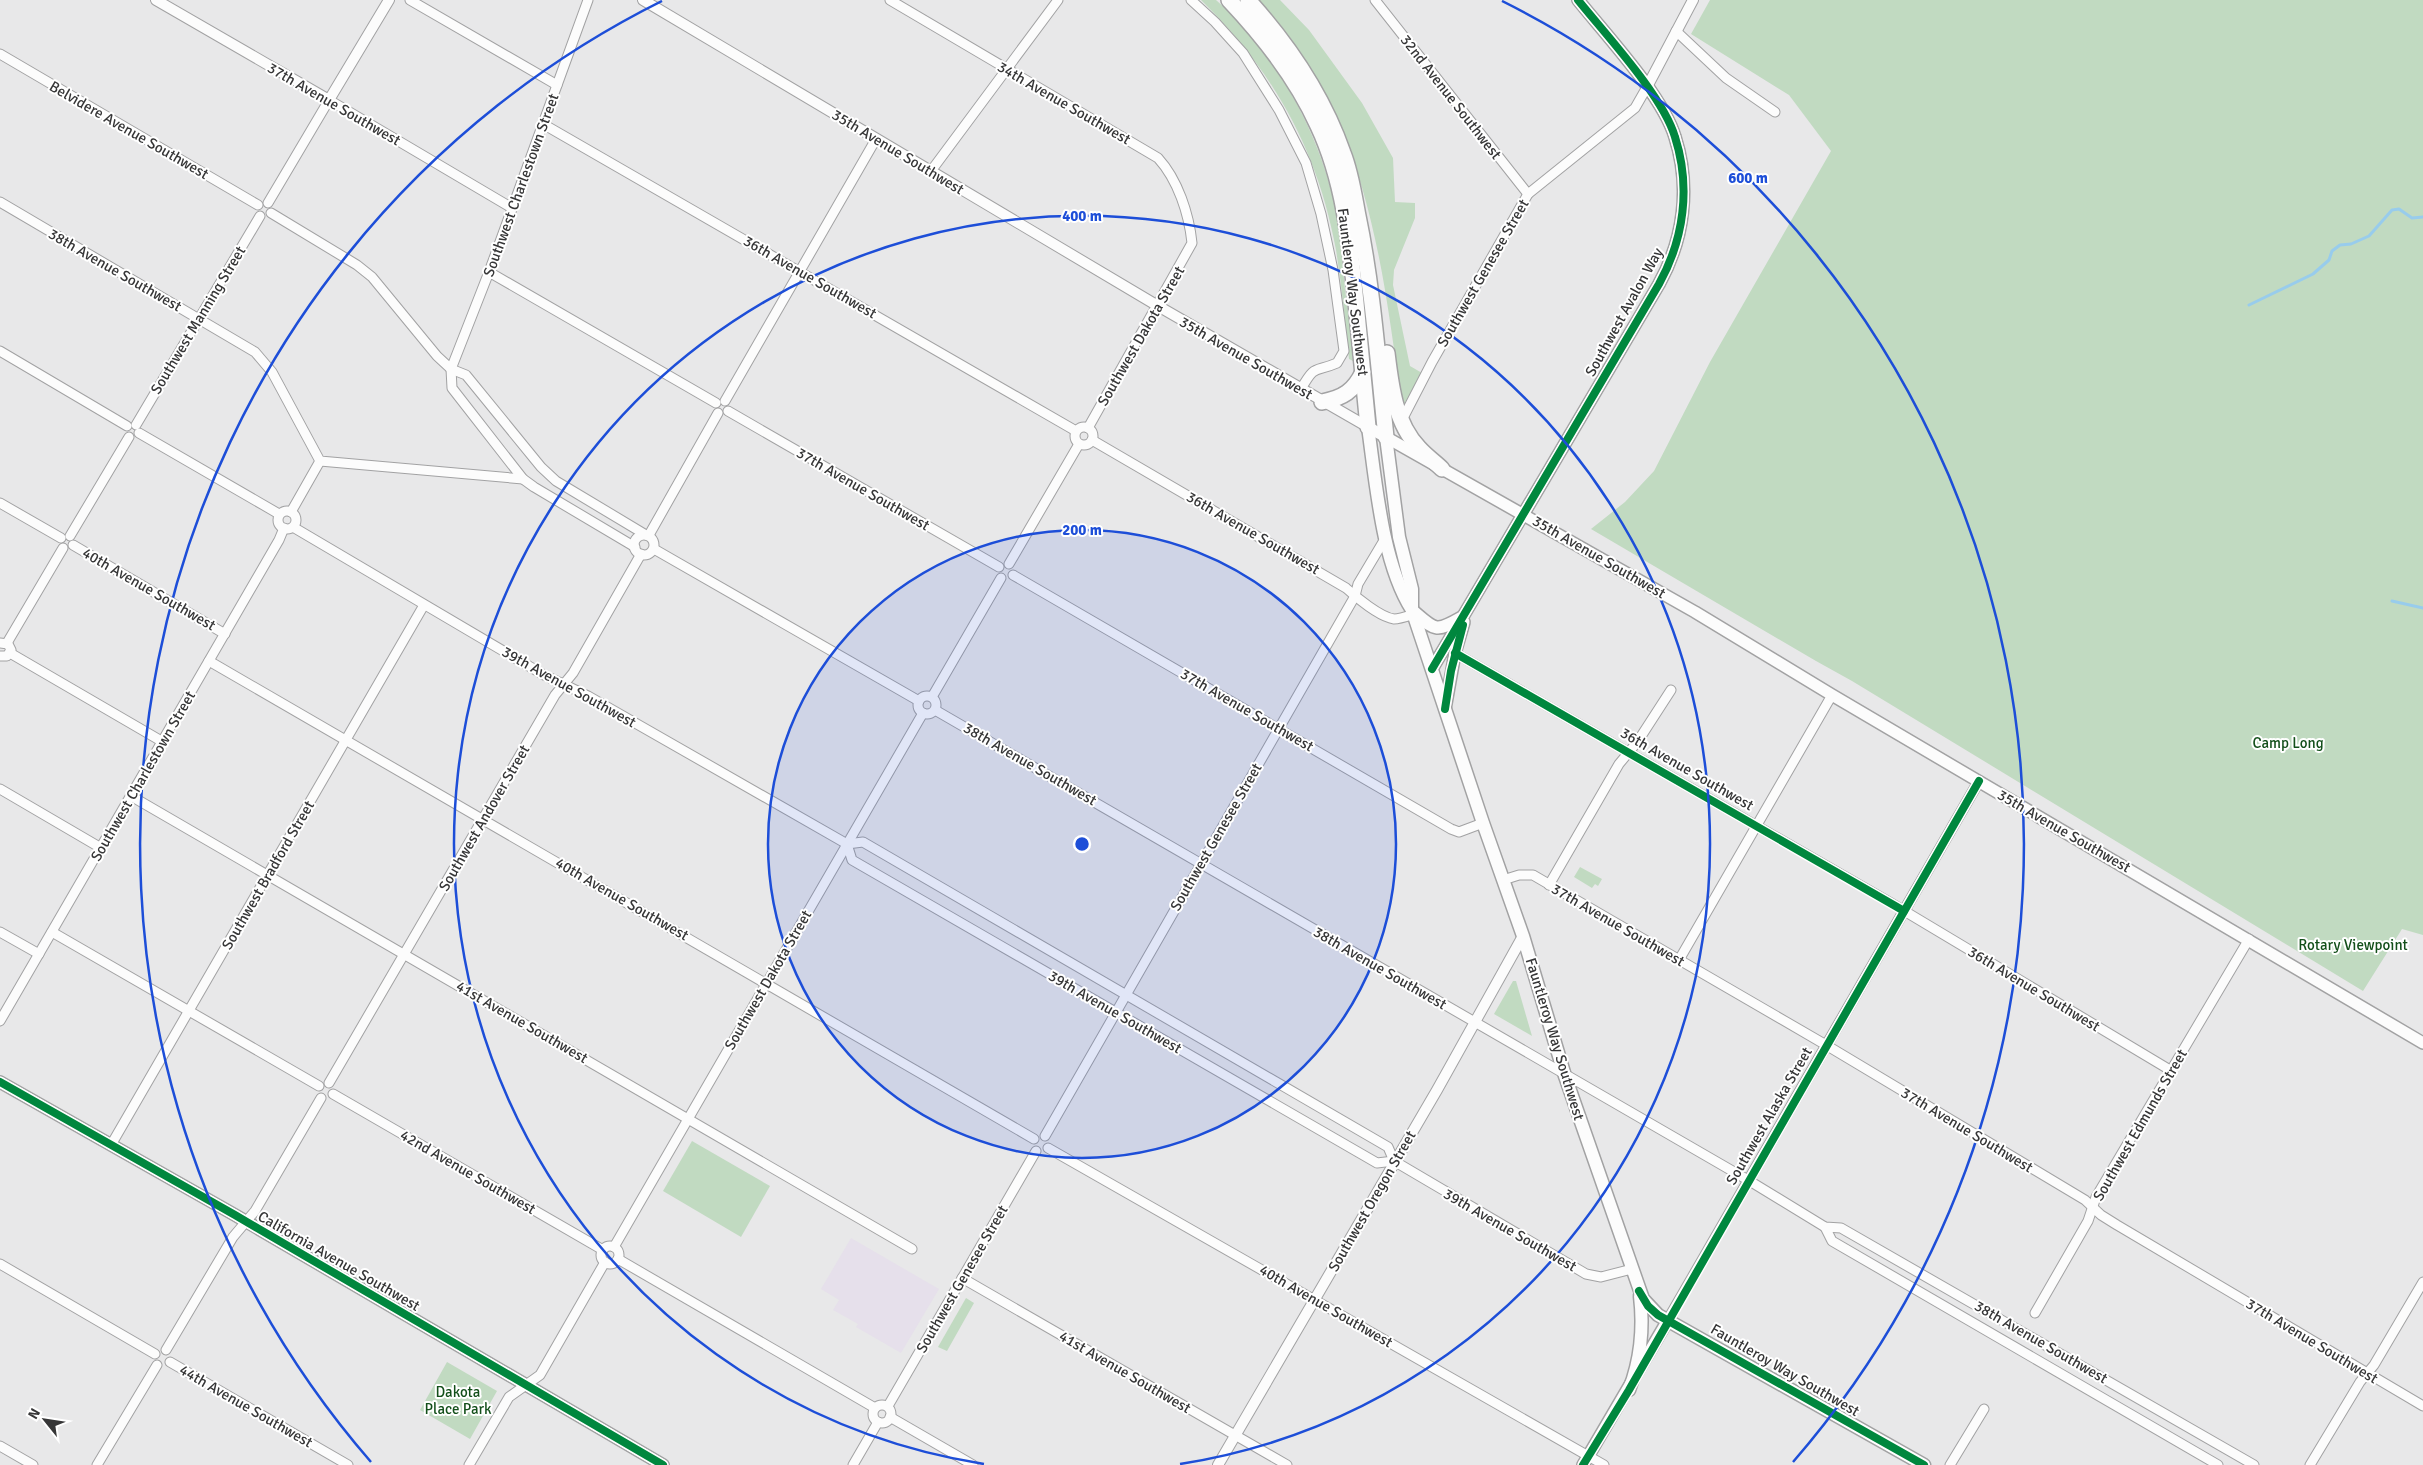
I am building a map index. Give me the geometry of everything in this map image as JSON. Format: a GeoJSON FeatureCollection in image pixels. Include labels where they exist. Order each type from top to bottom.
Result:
{"type":"FeatureCollection","features":[{"type":"Feature","properties":{"kind":"highway","name":"Fauntleroy Way Southwest"},"geometry":{"type":"LineString","coordinates":[[1229,0],[1268,44],[1288,74],[1318,126],[1330,156],[1346,223],[1368,427]]}},
{"type":"Feature","properties":{"kind":"highway","name":"Fauntleroy Way Southwest"},"geometry":{"type":"LineString","coordinates":[[1248,0],[1268,22],[1297,61],[1321,104],[1343,152],[1364,245],[1386,437]]}},
{"type":"Feature","properties":{"kind":"highway"},"geometry":{"type":"LineString","coordinates":[[1372,303],[1385,344],[1392,387],[1401,422],[1418,448],[1442,469]]}},
{"type":"Feature","properties":{"kind":"highway"},"geometry":{"type":"LineString","coordinates":[[1322,402],[1347,394],[1357,386],[1363,372]]}},
{"type":"Feature","properties":{"kind":"main road","name":"Southwest Avalon Way"},"geometry":{"type":"LineString","coordinates":[[1432,669],[1671,263],[1678,238],[1683,215],[1684,191],[1675,136],[1647,87],[1578,0]]}},
{"type":"Feature","properties":{"kind":"main road","name":"35th Avenue Southwest"},"geometry":{"type":"LineString","coordinates":[[1368,427],[1695,612],[1832,695],[2423,1042]]}},
{"type":"Feature","properties":{"kind":"main road","name":"Fauntleroy Way Southwest"},"geometry":{"type":"LineString","coordinates":[[1368,427],[1386,536],[1401,593],[1413,612],[1483,823],[1523,936],[1565,1076],[1639,1291],[1648,1306],[1668,1320],[1924,1465]]}},
{"type":"Feature","properties":{"kind":"main road","name":"Fauntleroy Way Southwest"},"geometry":{"type":"LineString","coordinates":[[1386,437],[1399,537],[1412,589],[1413,612]]}},
{"type":"Feature","properties":{"kind":"main road","name":"Southwest Avalon Way"},"geometry":{"type":"LineString","coordinates":[[1445,709],[1455,653],[1469,606]]}},
{"type":"Feature","properties":{"kind":"main road"},"geometry":{"type":"LineString","coordinates":[[1413,612],[1436,629],[1442,629],[1461,618]]}},
{"type":"Feature","properties":{"kind":"main road"},"geometry":{"type":"LineString","coordinates":[[1448,641],[1455,653]]}},
{"type":"Feature","properties":{"kind":"main road","name":"California Avenue Southwest"},"geometry":{"type":"LineString","coordinates":[[0,1082],[246,1222],[663,1465]]}},
{"type":"Feature","properties":{"kind":"main road"},"geometry":{"type":"LineString","coordinates":[[1629,1390],[1638,1362],[1642,1337],[1639,1291]]}},
{"type":"Feature","properties":{"kind":"main road","name":"Southwest Alaska Street"},"geometry":{"type":"LineString","coordinates":[[1586,1461],[1668,1320]]}},
{"type":"Feature","properties":{"kind":"street","name":"37th Avenue Southwest"},"geometry":{"type":"LineString","coordinates":[[156,0],[512,208]]}},
{"type":"Feature","properties":{"kind":"street"},"geometry":{"type":"LineString","coordinates":[[268,203],[389,0]]}},
{"type":"Feature","properties":{"kind":"street"},"geometry":{"type":"LineString","coordinates":[[410,0],[557,86]]}},
{"type":"Feature","properties":{"kind":"street","name":"Southwest Charlestown Street"},"geometry":{"type":"LineString","coordinates":[[451,370],[489,272],[588,0]]}},
{"type":"Feature","properties":{"kind":"street","name":"35th Avenue Southwest"},"geometry":{"type":"LineString","coordinates":[[643,0],[1158,306],[1368,427]]}},
{"type":"Feature","properties":{"kind":"street","name":"34th Avenue Southwest"},"geometry":{"type":"LineString","coordinates":[[890,0],[1158,158],[1168,168],[1175,182],[1191,231],[1192,243]]}},
{"type":"Feature","properties":{"kind":"street"},"geometry":{"type":"LineString","coordinates":[[931,171],[1058,0]]}},
{"type":"Feature","properties":{"kind":"street","name":"Fauntleroy Way Southwest"},"geometry":{"type":"LineString","coordinates":[[1191,0],[1215,22],[1242,53],[1279,110],[1306,163],[1322,214],[1333,270],[1344,351],[1336,363],[1320,367],[1311,372],[1301,389]]}},
{"type":"Feature","properties":{"kind":"street","name":"32nd Avenue Southwest"},"geometry":{"type":"LineString","coordinates":[[1375,0],[1528,194]]}},
{"type":"Feature","properties":{"kind":"street","name":"Southwest Genesee Street"},"geometry":{"type":"LineString","coordinates":[[1401,422],[1432,362],[1528,194],[1634,108],[1693,0]]}},
{"type":"Feature","properties":{"kind":"street"},"geometry":{"type":"LineString","coordinates":[[1676,31],[1726,78],[1775,112]]}},
{"type":"Feature","properties":{"kind":"street","name":"Belvidere Avenue Southwest"},"geometry":{"type":"LineString","coordinates":[[0,54],[258,205]]}},
{"type":"Feature","properties":{"kind":"street","name":"36th Avenue Southwest"},"geometry":{"type":"LineString","coordinates":[[543,124],[1076,431]]}},
{"type":"Feature","properties":{"kind":"street"},"geometry":{"type":"LineString","coordinates":[[718,413],[715,409],[800,271],[876,139]]}},
{"type":"Feature","properties":{"kind":"street","name":"38th Avenue Southwest"},"geometry":{"type":"LineString","coordinates":[[0,202],[255,352],[264,360],[320,461]]}},
{"type":"Feature","properties":{"kind":"street"},"geometry":{"type":"LineString","coordinates":[[262,202],[268,203],[272,208],[271,213],[266,217],[260,216],[257,212],[258,205],[262,202]]}},
{"type":"Feature","properties":{"kind":"street"},"geometry":{"type":"LineString","coordinates":[[271,213],[357,265],[372,277],[451,370],[466,375],[540,467],[556,481],[648,535],[654,540],[654,549]]}},
{"type":"Feature","properties":{"kind":"street","name":"Southwest Manning Street"},"geometry":{"type":"LineString","coordinates":[[134,428],[260,216]]}},
{"type":"Feature","properties":{"kind":"street","name":"Southwest Dakota Street"},"geometry":{"type":"LineString","coordinates":[[1088,428],[1192,243]]}},
{"type":"Feature","properties":{"kind":"street"},"geometry":{"type":"LineString","coordinates":[[489,272],[729,405],[728,411],[723,414],[718,413]]}},
{"type":"Feature","properties":{"kind":"street"},"geometry":{"type":"LineString","coordinates":[[0,351],[279,514]]}},
{"type":"Feature","properties":{"kind":"street"},"geometry":{"type":"LineString","coordinates":[[451,370],[452,388],[523,479],[638,551],[648,554],[654,549]]}},
{"type":"Feature","properties":{"kind":"street","name":"37th Avenue Southwest"},"geometry":{"type":"LineString","coordinates":[[728,411],[999,567]]}},
{"type":"Feature","properties":{"kind":"street"},"geometry":{"type":"LineString","coordinates":[[638,551],[636,538],[648,535],[718,413]]}},
{"type":"Feature","properties":{"kind":"street"},"geometry":{"type":"LineString","coordinates":[[1082,427],[1088,428],[1092,433],[1092,440],[1087,445],[1079,444],[1075,438],[1076,431],[1082,427]]}},
{"type":"Feature","properties":{"kind":"street"},"geometry":{"type":"LineString","coordinates":[[0,656],[5,657],[10,653],[11,648],[4,643],[63,548],[60,544],[68,540],[129,437],[126,432],[134,428]]}},
{"type":"Feature","properties":{"kind":"street","name":"36th Avenue Southwest"},"geometry":{"type":"LineString","coordinates":[[1092,440],[1346,588],[1355,596],[1392,618],[1413,612]]}},
{"type":"Feature","properties":{"kind":"street"},"geometry":{"type":"LineString","coordinates":[[1009,564],[1079,444]]}},
{"type":"Feature","properties":{"kind":"street"},"geometry":{"type":"LineString","coordinates":[[291,512],[320,461],[523,479]]}},
{"type":"Feature","properties":{"kind":"street","name":"40th Avenue Southwest"},"geometry":{"type":"LineString","coordinates":[[0,503],[68,540],[225,634]]}},
{"type":"Feature","properties":{"kind":"street"},"geometry":{"type":"LineString","coordinates":[[284,511],[291,512],[296,518],[288,528],[278,523],[279,514],[284,511]]}},
{"type":"Feature","properties":{"kind":"street","name":"Southwest Charlestown Street"},"geometry":{"type":"LineString","coordinates":[[0,1021],[279,540],[288,528]]}},
{"type":"Feature","properties":{"kind":"street","name":"39th Avenue Southwest"},"geometry":{"type":"LineString","coordinates":[[288,528],[544,675],[564,684],[847,844],[863,842],[1388,1146],[1394,1162]]}},
{"type":"Feature","properties":{"kind":"street","name":"Southwest Genesee Street"},"geometry":{"type":"LineString","coordinates":[[1044,1136],[1280,728],[1355,596],[1358,584],[1386,536]]}},
{"type":"Feature","properties":{"kind":"street"},"geometry":{"type":"LineString","coordinates":[[654,549],[919,701]]}},
{"type":"Feature","properties":{"kind":"street","name":"Southwest Andover Street"},"geometry":{"type":"LineString","coordinates":[[330,1084],[555,695],[573,673],[638,551]]}},
{"type":"Feature","properties":{"kind":"street"},"geometry":{"type":"LineString","coordinates":[[1003,563],[1009,564],[1014,569],[1013,575],[1008,579],[1001,578],[998,574],[999,567],[1003,563]]}},
{"type":"Feature","properties":{"kind":"street","name":"37th Avenue Southwest"},"geometry":{"type":"LineString","coordinates":[[1013,575],[1280,728],[1451,830],[1459,832],[1483,823]]}},
{"type":"Feature","properties":{"kind":"street"},"geometry":{"type":"LineString","coordinates":[[932,697],[1001,578]]}},
{"type":"Feature","properties":{"kind":"street","name":"Southwest Bradford Street"},"geometry":{"type":"LineString","coordinates":[[111,1145],[424,605]]}},
{"type":"Feature","properties":{"kind":"street"},"geometry":{"type":"LineString","coordinates":[[10,653],[163,742]]}},
{"type":"Feature","properties":{"kind":"street","name":"36th Avenue Southwest"},"geometry":{"type":"LineString","coordinates":[[1455,653],[1757,825],[2170,1070]]}},
{"type":"Feature","properties":{"kind":"street","name":"40th Avenue Southwest"},"geometry":{"type":"LineString","coordinates":[[210,661],[1034,1139]]}},
{"type":"Feature","properties":{"kind":"street"},"geometry":{"type":"LineString","coordinates":[[1549,885],[1619,764],[1671,690]]}},
{"type":"Feature","properties":{"kind":"street"},"geometry":{"type":"LineString","coordinates":[[1679,960],[1832,695]]}},
{"type":"Feature","properties":{"kind":"street"},"geometry":{"type":"LineString","coordinates":[[925,696],[932,697],[936,703],[935,710],[931,713],[923,713],[918,707],[919,701],[925,696]]}},
{"type":"Feature","properties":{"kind":"street","name":"38th Avenue Southwest"},"geometry":{"type":"LineString","coordinates":[[935,710],[1201,863],[1474,1024],[1748,1180],[1825,1227],[1841,1228],[2254,1465]]}},
{"type":"Feature","properties":{"kind":"street","name":"Southwest Dakota Street"},"geometry":{"type":"LineString","coordinates":[[614,1247],[923,713]]}},
{"type":"Feature","properties":{"kind":"street","name":"Southwest Alaska Street"},"geometry":{"type":"LineString","coordinates":[[1668,1320],[1979,781]]}},
{"type":"Feature","properties":{"kind":"street"},"geometry":{"type":"LineString","coordinates":[[0,789],[101,848]]}},
{"type":"Feature","properties":{"kind":"street","name":"41st Avenue Southwest"},"geometry":{"type":"LineString","coordinates":[[131,796],[912,1249]]}},
{"type":"Feature","properties":{"kind":"street","name":"39th Avenue Southwest"},"geometry":{"type":"LineString","coordinates":[[847,844],[852,860],[1377,1163],[1394,1162],[1586,1274],[1600,1276],[1632,1269]]}},
{"type":"Feature","properties":{"kind":"street","name":"37th Avenue Southwest"},"geometry":{"type":"LineString","coordinates":[[1503,880],[1524,874],[1533,876],[1549,885],[1826,1046],[2084,1200],[2118,1225],[2423,1406]]}},
{"type":"Feature","properties":{"kind":"street"},"geometry":{"type":"LineString","coordinates":[[0,932],[39,954]]}},
{"type":"Feature","properties":{"kind":"street"},"geometry":{"type":"LineString","coordinates":[[52,932],[319,1086]]}},
{"type":"Feature","properties":{"kind":"street","name":"Southwest Oregon Street"},"geometry":{"type":"LineString","coordinates":[[1218,1465],[1474,1024],[1523,936]]}},
{"type":"Feature","properties":{"kind":"street","name":"Southwest Edmunds Street"},"geometry":{"type":"LineString","coordinates":[[2035,1313],[2088,1221],[2093,1207],[2170,1070],[2249,939]]}},
{"type":"Feature","properties":{"kind":"street"},"geometry":{"type":"LineString","coordinates":[[325,1082],[330,1084],[334,1088],[333,1094],[328,1099],[321,1098],[317,1093],[319,1086],[325,1082]]}},
{"type":"Feature","properties":{"kind":"street","name":"42nd Avenue Southwest"},"geometry":{"type":"LineString","coordinates":[[333,1094],[603,1250]]}},
{"type":"Feature","properties":{"kind":"street"},"geometry":{"type":"LineString","coordinates":[[166,1350],[233,1237],[255,1211],[321,1098]]}},
{"type":"Feature","properties":{"kind":"street"},"geometry":{"type":"LineString","coordinates":[[1044,1136],[1049,1142],[1048,1148],[1042,1152],[1036,1151],[1032,1145],[1034,1139],[1044,1136]]}},
{"type":"Feature","properties":{"kind":"street","name":"40th Avenue Southwest"},"geometry":{"type":"LineString","coordinates":[[1048,1148],[1314,1300],[1586,1461],[1604,1465]]}},
{"type":"Feature","properties":{"kind":"street","name":"Southwest Genesee Street"},"geometry":{"type":"LineString","coordinates":[[888,1406],[1036,1151]]}},
{"type":"Feature","properties":{"kind":"street","name":"38th Avenue Southwest"},"geometry":{"type":"LineString","coordinates":[[1825,1227],[1832,1240],[2218,1465]]}},
{"type":"Feature","properties":{"kind":"street"},"geometry":{"type":"LineString","coordinates":[[606,1247],[614,1247],[619,1252],[618,1259],[612,1264],[605,1262],[601,1257],[603,1250],[606,1247]]}},
{"type":"Feature","properties":{"kind":"street"},"geometry":{"type":"LineString","coordinates":[[618,1259],[875,1408]]}},
{"type":"Feature","properties":{"kind":"street"},"geometry":{"type":"LineString","coordinates":[[469,1465],[509,1397],[540,1375],[605,1262]]}},
{"type":"Feature","properties":{"kind":"street"},"geometry":{"type":"LineString","coordinates":[[0,1264],[155,1354]]}},
{"type":"Feature","properties":{"kind":"street","name":"41st Avenue Southwest"},"geometry":{"type":"LineString","coordinates":[[962,1278],[1287,1465]]}},
{"type":"Feature","properties":{"kind":"street"},"geometry":{"type":"LineString","coordinates":[[2310,1465],[2360,1382],[2374,1366],[2423,1282]]}},
{"type":"Feature","properties":{"kind":"street"},"geometry":{"type":"LineString","coordinates":[[157,1365],[154,1360],[155,1354],[159,1350],[166,1350]]}},
{"type":"Feature","properties":{"kind":"street"},"geometry":{"type":"LineString","coordinates":[[157,1365],[164,1366],[170,1362],[171,1356],[166,1350]]}},
{"type":"Feature","properties":{"kind":"street","name":"44th Avenue Southwest"},"geometry":{"type":"LineString","coordinates":[[170,1362],[348,1465]]}},
{"type":"Feature","properties":{"kind":"street"},"geometry":{"type":"LineString","coordinates":[[97,1465],[157,1365]]}},
{"type":"Feature","properties":{"kind":"street"},"geometry":{"type":"LineString","coordinates":[[875,1408],[882,1404],[888,1406],[891,1411],[890,1418],[885,1422],[878,1422]]}},
{"type":"Feature","properties":{"kind":"street"},"geometry":{"type":"LineString","coordinates":[[875,1408],[874,1416],[878,1422]]}},
{"type":"Feature","properties":{"kind":"street"},"geometry":{"type":"LineString","coordinates":[[1950,1465],[1984,1408]]}},
{"type":"Feature","properties":{"kind":"street"},"geometry":{"type":"LineString","coordinates":[[890,1418],[973,1465]]}},
{"type":"Feature","properties":{"kind":"street"},"geometry":{"type":"LineString","coordinates":[[853,1465],[878,1422]]}},
{"type":"Feature","properties":{"kind":"street"},"geometry":{"type":"LineString","coordinates":[[0,1446],[33,1465]]}},
{"type":"Feature","properties":{"kind":"shaded area"},"geometry":{"type":"Polygon","coordinates":[[[851,1238],[939,1289],[901,1353],[856,1327],[858,1324],[833,1310],[839,1300],[821,1289],[851,1238]]]}},
{"type":"Feature","properties":{"kind":"green space"},"geometry":{"type":"Polygon","coordinates":[[[1201,0],[1216,0],[1255,41],[1273,64],[1288,89],[1314,140],[1324,167],[1337,217],[1353,361],[1349,359],[1342,291],[1328,214],[1304,146],[1289,114],[1271,84],[1227,27],[1201,0]]]}},
{"type":"Feature","properties":{"kind":"green space"},"geometry":{"type":"Polygon","coordinates":[[[1259,0],[1280,0],[1309,30],[1362,103],[1393,158],[1395,202],[1415,203],[1415,218],[1394,270],[1393,285],[1410,366],[1422,373],[1402,408],[1395,352],[1376,244],[1363,191],[1346,140],[1324,91],[1295,44],[1259,0]]]}},
{"type":"Feature","properties":{"kind":"green space"},"geometry":{"type":"Polygon","coordinates":[[[1710,0],[2423,0],[2423,935],[2402,929],[2363,991],[1852,681],[1591,529],[1625,502],[1654,471],[1710,362],[1831,151],[1789,95],[1691,34],[1710,0]]]}},
{"type":"Feature","properties":{"kind":"green space"},"geometry":{"type":"Polygon","coordinates":[[[1580,867],[1602,879],[1598,886],[1595,884],[1592,888],[1574,877],[1580,867]]]}},
{"type":"Feature","properties":{"kind":"green space"},"geometry":{"type":"Polygon","coordinates":[[[1513,981],[1516,981],[1532,1036],[1494,1014],[1513,981]]]}},
{"type":"Feature","properties":{"kind":"green space"},"geometry":{"type":"Polygon","coordinates":[[[692,1141],[770,1186],[741,1237],[663,1191],[692,1141]]]}},
{"type":"Feature","properties":{"kind":"green space"},"geometry":{"type":"Polygon","coordinates":[[[966,1298],[974,1303],[947,1351],[938,1347],[966,1298]]]}},
{"type":"Feature","properties":{"kind":"green space","name":"Dakota Place Park"},"geometry":{"type":"Polygon","coordinates":[[[447,1362],[497,1391],[470,1439],[420,1410],[447,1362]]]}},
{"type":"Feature","properties":{"kind":"waterway"},"geometry":{"type":"LineString","coordinates":[[2249,305],[2313,274],[2329,260],[2332,251],[2340,245],[2351,244],[2369,236],[2392,210],[2399,209],[2412,218],[2423,217]]}},
{"type":"Feature","properties":{"kind":"waterway"},"geometry":{"type":"LineString","coordinates":[[2392,601],[2423,608]]}},
{"type":"Feature","properties":{"kind":"cycle path"},"geometry":{"type":"LineString","coordinates":[[1432,669],[1659,284],[1668,267],[1679,231],[1684,194],[1683,175],[1680,156],[1669,121],[1659,103],[1632,66],[1578,0]]}},
{"type":"Feature","properties":{"kind":"cycle path"},"geometry":{"type":"LineString","coordinates":[[1445,709],[1451,671],[1463,625]]}},
{"type":"Feature","properties":{"kind":"cycle path"},"geometry":{"type":"LineString","coordinates":[[1455,653],[1904,911]]}},
{"type":"Feature","properties":{"kind":"cycle path"},"geometry":{"type":"LineString","coordinates":[[1583,1465],[1629,1390],[1979,781]]}},
{"type":"Feature","properties":{"kind":"cycle path"},"geometry":{"type":"LineString","coordinates":[[0,1082],[235,1215],[663,1465]]}},
{"type":"Feature","properties":{"kind":"cycle path"},"geometry":{"type":"LineString","coordinates":[[1639,1291],[1648,1306],[1658,1315],[1924,1465]]}},
{"type":"Feature","properties":{"kind":"park label","name":"Camp Long"},"geometry":{"type":"Point","coordinates":[2288,743]}},
{"type":"Feature","properties":{"kind":"park label","name":"Rotary Viewpoint"},"geometry":{"type":"Point","coordinates":[2353,945]}}]}
